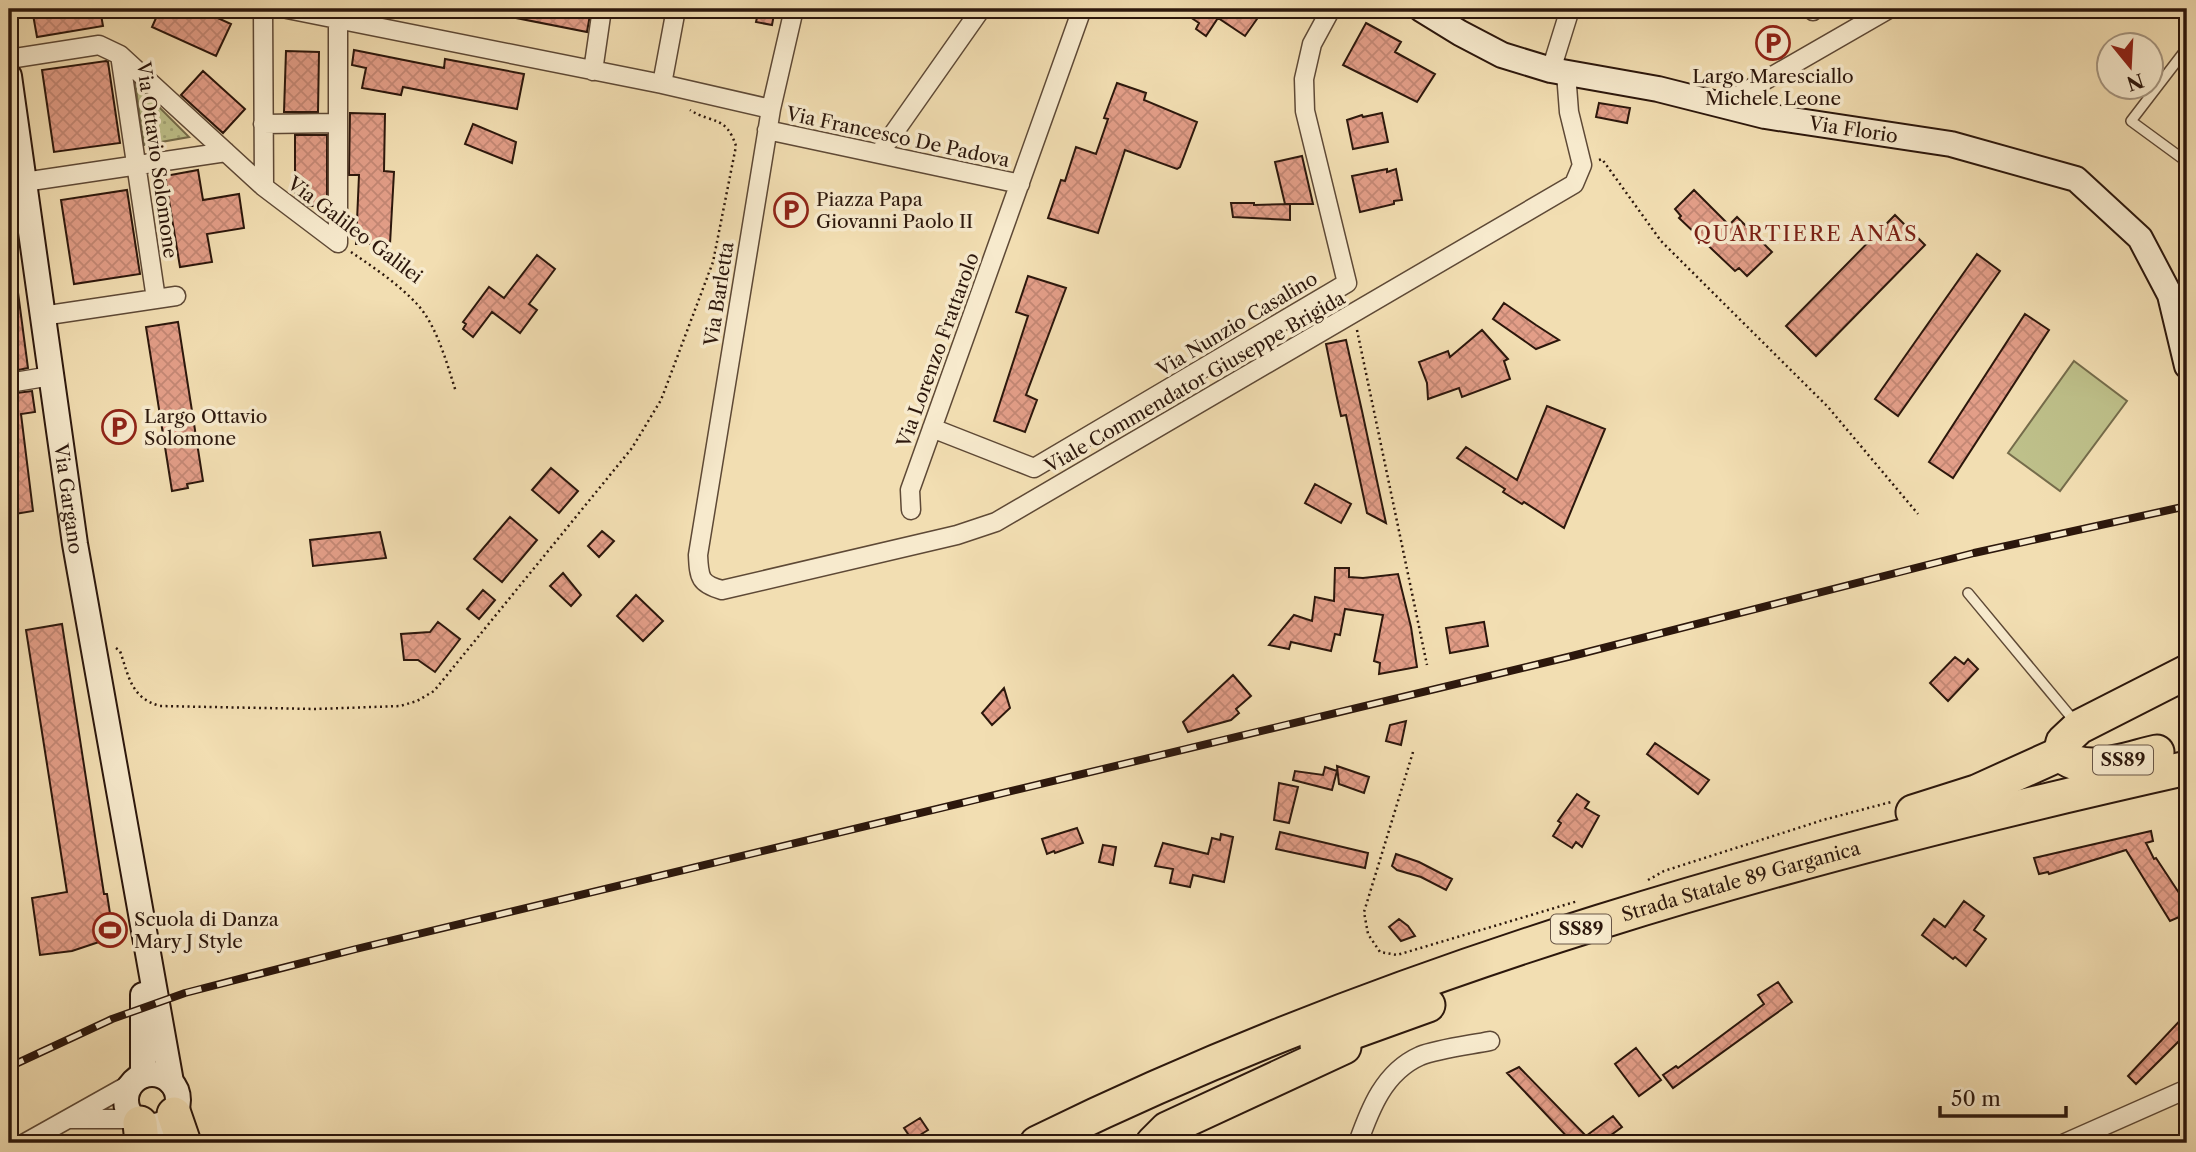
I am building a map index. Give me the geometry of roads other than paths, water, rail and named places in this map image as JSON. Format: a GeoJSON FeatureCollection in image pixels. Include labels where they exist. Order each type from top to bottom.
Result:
{"type":"FeatureCollection","features":[{"type":"Feature","properties":{"kind":"highway"},"geometry":{"type":"LineString","coordinates":[[2060,754],[2063,741],[2080,727],[2187,672]]}},
{"type":"Feature","properties":{"kind":"highway","name":"SS89"},"geometry":{"type":"LineString","coordinates":[[1732,883],[1791,851],[1852,829],[1962,798],[2060,754],[2072,762],[2095,765],[2187,747]]}},
{"type":"Feature","properties":{"kind":"highway","name":"Strada Statale 89 Garganica"},"geometry":{"type":"LineString","coordinates":[[1037,1143],[1153,1089],[1363,1004],[1546,940],[1732,883],[1942,827],[2187,768]]}},
{"type":"Feature","properties":{"kind":"highway","name":"Strada Statale 89 Garganica"},"geometry":{"type":"LineString","coordinates":[[1091,1143],[1293,1055],[1451,996],[1656,929],[1816,882],[2187,790]]}},
{"type":"Feature","properties":{"kind":"highway"},"geometry":{"type":"LineString","coordinates":[[1153,1143],[1167,1129],[1451,996]]}},
{"type":"Feature","properties":{"kind":"main road","name":"Via Florio"},"geometry":{"type":"LineString","coordinates":[[1434,13],[1502,55],[1559,71],[1658,89],[1765,116],[1951,144],[2076,179],[2140,238],[2170,295],[2187,366]]}},
{"type":"Feature","properties":{"kind":"main road","name":"Via Gargano"},"geometry":{"type":"LineString","coordinates":[[9,77],[75,544],[142,921],[158,1124]]}},
{"type":"Feature","properties":{"kind":"main road","name":"Via Gargano"},"geometry":{"type":"LineString","coordinates":[[142,921],[137,1079],[128,1090],[126,1105],[158,1124]]}},
{"type":"Feature","properties":{"kind":"main road"},"geometry":{"type":"LineString","coordinates":[[137,1079],[158,1074],[158,1124]]}},
{"type":"Feature","properties":{"kind":"street","name":"Via Galileo Galilei"},"geometry":{"type":"LineString","coordinates":[[262,9],[264,187],[338,243],[338,123]]}},
{"type":"Feature","properties":{"kind":"street"},"geometry":{"type":"LineString","coordinates":[[287,9],[338,19],[365,16],[593,71],[771,109]]}},
{"type":"Feature","properties":{"kind":"street"},"geometry":{"type":"LineString","coordinates":[[593,71],[602,9]]}},
{"type":"Feature","properties":{"kind":"street"},"geometry":{"type":"LineString","coordinates":[[662,84],[676,9]]}},
{"type":"Feature","properties":{"kind":"street","name":"Via Barletta"},"geometry":{"type":"LineString","coordinates":[[707,586],[699,574],[698,555],[767,130],[794,9]]}},
{"type":"Feature","properties":{"kind":"street"},"geometry":{"type":"LineString","coordinates":[[878,154],[981,9]]}},
{"type":"Feature","properties":{"kind":"street","name":"Via Lorenzo Frattarolo"},"geometry":{"type":"LineString","coordinates":[[911,510],[910,490],[1082,9]]}},
{"type":"Feature","properties":{"kind":"street","name":"Via Nunzio Casalino"},"geometry":{"type":"LineString","coordinates":[[932,428],[1034,468],[1347,283],[1305,111],[1304,79],[1312,44],[1331,9]]}},
{"type":"Feature","properties":{"kind":"street"},"geometry":{"type":"LineString","coordinates":[[1559,71],[1570,9]]}},
{"type":"Feature","properties":{"kind":"street"},"geometry":{"type":"LineString","coordinates":[[1722,105],[1889,9]]}},
{"type":"Feature","properties":{"kind":"street"},"geometry":{"type":"LineString","coordinates":[[263,124],[338,123],[338,19]]}},
{"type":"Feature","properties":{"kind":"street"},"geometry":{"type":"LineString","coordinates":[[9,59],[99,45],[120,55]]}},
{"type":"Feature","properties":{"kind":"street","name":"Via Ottavio Solomone"},"geometry":{"type":"LineString","coordinates":[[120,55],[264,187]]}},
{"type":"Feature","properties":{"kind":"street","name":"Via Ottavio Solomone"},"geometry":{"type":"LineString","coordinates":[[120,55],[156,299]]}},
{"type":"Feature","properties":{"kind":"street","name":"Viale Commendator Giuseppe Brigida"},"geometry":{"type":"LineString","coordinates":[[707,586],[722,590],[957,535],[996,522],[1574,184],[1582,165],[1559,71]]}},
{"type":"Feature","properties":{"kind":"street","name":"Via Francesco De Padova"},"geometry":{"type":"LineString","coordinates":[[767,130],[1020,184]]}},
{"type":"Feature","properties":{"kind":"street"},"geometry":{"type":"LineString","coordinates":[[24,182],[226,152]]}},
{"type":"Feature","properties":{"kind":"street"},"geometry":{"type":"LineString","coordinates":[[43,316],[176,296]]}},
{"type":"Feature","properties":{"kind":"street"},"geometry":{"type":"LineString","coordinates":[[9,383],[51,376]]}},
{"type":"Feature","properties":{"kind":"street"},"geometry":{"type":"LineString","coordinates":[[1357,1143],[1371,1106],[1395,1073],[1420,1056],[1490,1041]]}},
{"type":"Feature","properties":{"kind":"street"},"geometry":{"type":"LineString","coordinates":[[25,1143],[137,1079]]}},
{"type":"Feature","properties":{"kind":"street"},"geometry":{"type":"LineString","coordinates":[[2065,1143],[2187,1089]]}},
{"type":"Feature","properties":{"kind":"street"},"geometry":{"type":"LineString","coordinates":[[71,1119],[158,1124]]}},
{"type":"Feature","properties":{"kind":"lane"},"geometry":{"type":"LineString","coordinates":[[2187,48],[2132,121],[2187,162]]}},
{"type":"Feature","properties":{"kind":"lane"},"geometry":{"type":"LineString","coordinates":[[1968,593],[2080,727]]}},
{"type":"Feature","properties":{"kind":"railway"},"geometry":{"type":"LineString","coordinates":[[9,1067],[112,1019],[185,993],[356,949],[1572,656],[1974,553],[2187,506]]}},
{"type":"Feature","properties":{"kind":"place","name":"Largo Maresciallo Michele Leone"},"geometry":{"type":"Point","coordinates":[1773,43]}},
{"type":"Feature","properties":{"kind":"place","name":"Piazza Papa Giovanni Paolo II"},"geometry":{"type":"Point","coordinates":[791,210]}},
{"type":"Feature","properties":{"kind":"place","name":"Largo Ottavio Solomone"},"geometry":{"type":"Point","coordinates":[119,427]}},
{"type":"Feature","properties":{"kind":"place","name":"Scuola di Danza Mary J Style"},"geometry":{"type":"Point","coordinates":[110,930]}},
{"type":"Feature","properties":{"kind":"district","name":"QUARTIERE ANAS"},"geometry":{"type":"Point","coordinates":[1806,233]}}]}
